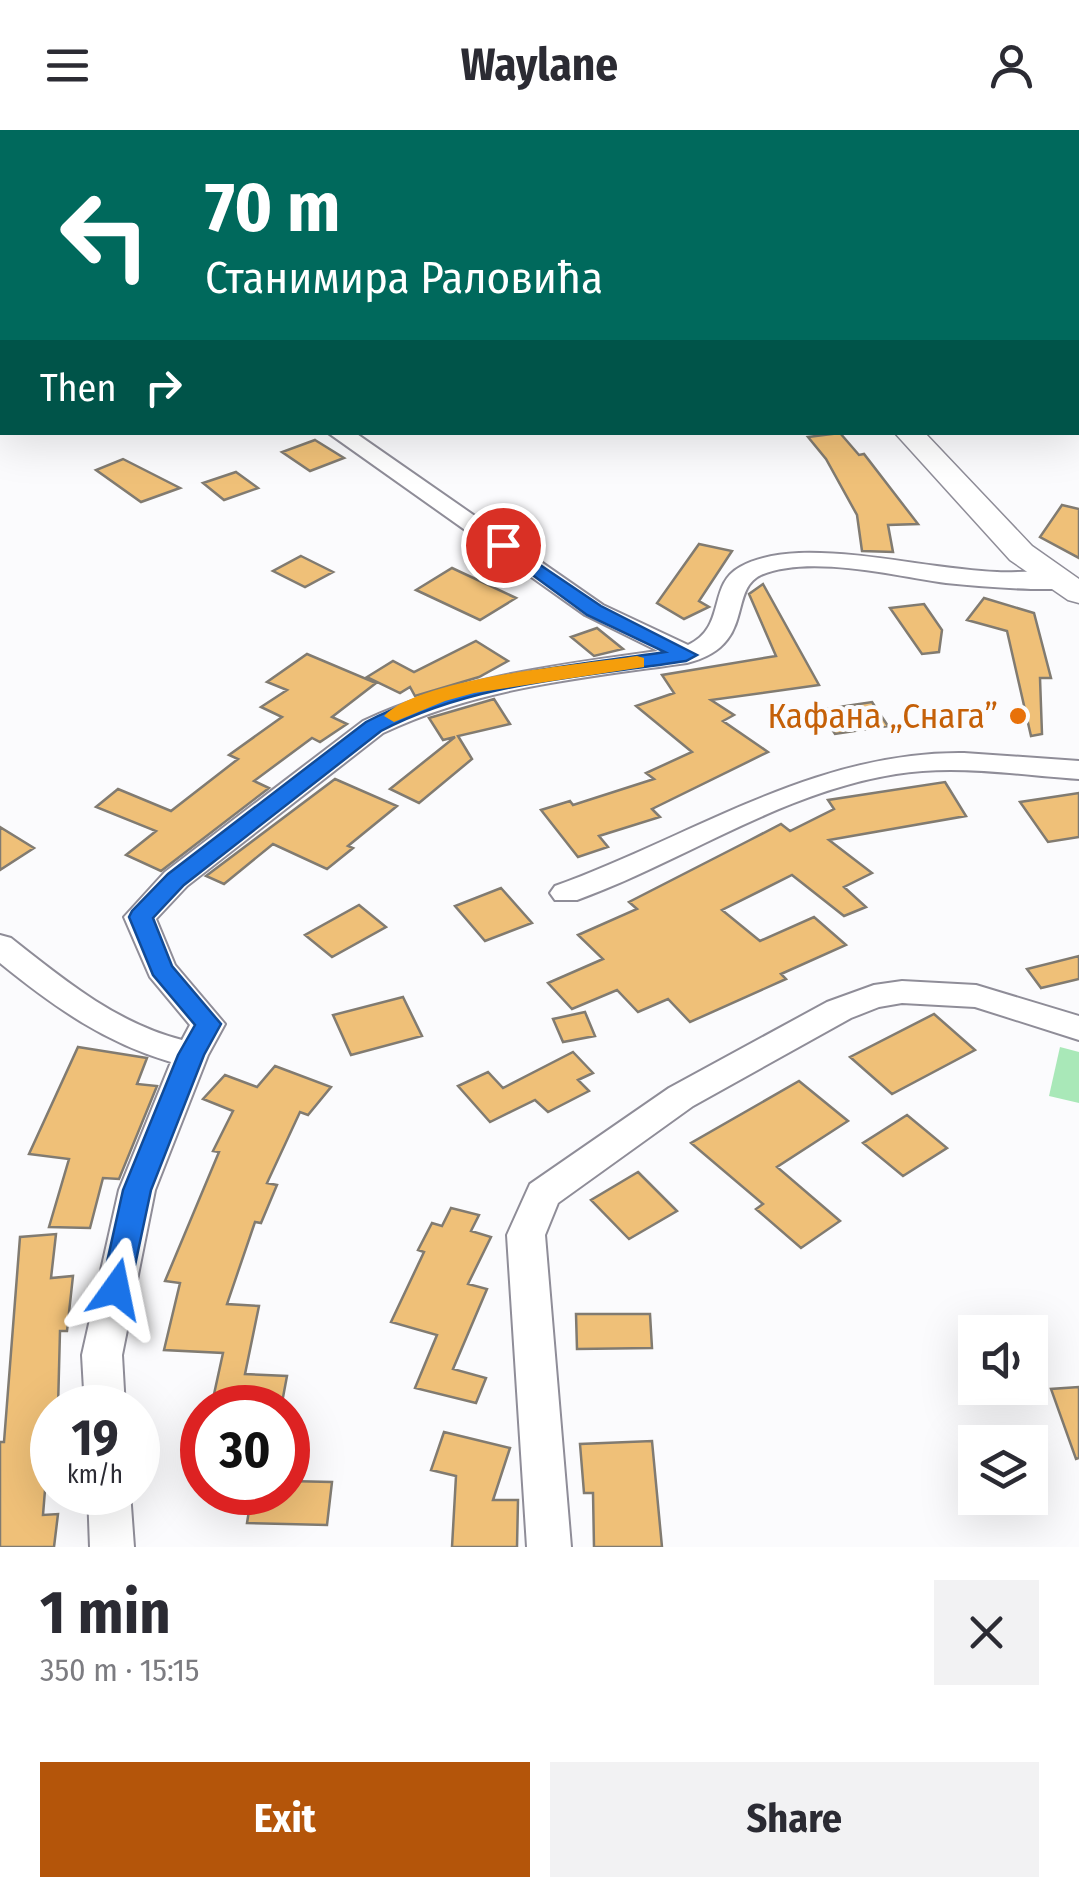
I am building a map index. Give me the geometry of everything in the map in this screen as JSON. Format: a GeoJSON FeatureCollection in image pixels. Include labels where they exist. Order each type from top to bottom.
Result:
{"type":"FeatureCollection","features":[{"type":"Feature","properties":{"kind":"street"},"geometry":{"type":"LineString","coordinates":[[343,435],[594,610],[686,655]]}},
{"type":"Feature","properties":{"kind":"street"},"geometry":{"type":"LineString","coordinates":[[911,435],[1006,538],[1069,587]]}},
{"type":"Feature","properties":{"kind":"street"},"geometry":{"type":"LineString","coordinates":[[103,1385],[102,1355],[137,1190],[191,1055],[208,1024],[161,970],[140,917],[176,879],[373,727],[404,710],[474,687],[686,655],[715,640],[726,625],[734,587],[741,575],[776,563],[826,563],[1069,587]]}},
{"type":"Feature","properties":{"kind":"street"},"geometry":{"type":"LineString","coordinates":[[566,893],[600,882],[800,788],[847,776],[918,764],[1079,770]]}},
{"type":"Feature","properties":{"kind":"street"},"geometry":{"type":"LineString","coordinates":[[0,946],[88,1016],[148,1046],[191,1055]]}},
{"type":"Feature","properties":{"kind":"street"},"geometry":{"type":"LineString","coordinates":[[549,1547],[526,1236],[544,1194],[681,1097],[840,1010],[874,996],[902,992],[976,996],[1079,1028]]}},
{"type":"Feature","properties":{"kind":"street"},"geometry":{"type":"LineString","coordinates":[[110,1515],[112,1547]]}},
{"type":"Feature","properties":{"kind":"green space"},"geometry":{"type":"Polygon","coordinates":[[[1060,1047],[1079,1052],[1079,1103],[1049,1096],[1060,1047]]]}},
{"type":"Feature","properties":{"kind":"building"},"geometry":{"type":"Polygon","coordinates":[[[842,435],[859,455],[864,454],[918,524],[888,525],[893,552],[862,551],[857,515],[826,459],[808,437],[842,435]]]}},
{"type":"Feature","properties":{"kind":"building"},"geometry":{"type":"Polygon","coordinates":[[[315,440],[344,458],[310,471],[282,452],[315,440]]]}},
{"type":"Feature","properties":{"kind":"building"},"geometry":{"type":"Polygon","coordinates":[[[123,459],[180,488],[141,502],[96,470],[123,459]]]}},
{"type":"Feature","properties":{"kind":"building"},"geometry":{"type":"Polygon","coordinates":[[[236,472],[258,488],[224,500],[203,483],[236,472]]]}},
{"type":"Feature","properties":{"kind":"building"},"geometry":{"type":"Polygon","coordinates":[[[1062,505],[1079,509],[1079,558],[1040,537],[1062,505]]]}},
{"type":"Feature","properties":{"kind":"building"},"geometry":{"type":"Polygon","coordinates":[[[699,544],[732,551],[699,601],[709,607],[684,619],[657,603],[699,544]]]}},
{"type":"Feature","properties":{"kind":"building"},"geometry":{"type":"Polygon","coordinates":[[[301,556],[333,572],[305,587],[273,571],[301,556]]]}},
{"type":"Feature","properties":{"kind":"building"},"geometry":{"type":"Polygon","coordinates":[[[452,568],[516,598],[480,620],[416,590],[452,568]]]}},
{"type":"Feature","properties":{"kind":"building"},"geometry":{"type":"Polygon","coordinates":[[[763,584],[819,685],[711,700],[734,715],[723,721],[768,752],[652,809],[660,817],[599,836],[608,847],[578,857],[541,810],[570,801],[573,805],[654,779],[646,773],[692,752],[636,706],[674,693],[662,675],[776,656],[749,594],[763,584]]]}},
{"type":"Feature","properties":{"kind":"building"},"geometry":{"type":"Polygon","coordinates":[[[984,598],[1034,613],[1051,678],[1040,678],[1042,734],[1031,736],[1007,631],[967,620],[984,598]]]}},
{"type":"Feature","properties":{"kind":"building"},"geometry":{"type":"Polygon","coordinates":[[[924,604],[942,630],[939,652],[922,654],[890,608],[924,604]]]}},
{"type":"Feature","properties":{"kind":"building"},"geometry":{"type":"Polygon","coordinates":[[[597,628],[623,649],[594,656],[571,637],[597,628]]]}},
{"type":"Feature","properties":{"kind":"building"},"geometry":{"type":"Polygon","coordinates":[[[476,641],[508,661],[479,677],[415,696],[410,687],[400,693],[367,677],[393,661],[414,672],[476,641]]]}},
{"type":"Feature","properties":{"kind":"building"},"geometry":{"type":"Polygon","coordinates":[[[307,654],[376,683],[332,717],[347,724],[320,742],[312,738],[254,781],[269,788],[161,871],[126,855],[156,831],[96,807],[118,789],[171,811],[238,759],[229,755],[282,717],[261,707],[287,690],[267,682],[307,654]]]}},
{"type":"Feature","properties":{"kind":"building"},"geometry":{"type":"Polygon","coordinates":[[[494,699],[510,724],[458,736],[472,759],[419,803],[390,789],[455,737],[443,740],[429,718],[494,699]]]}},
{"type":"Feature","properties":{"kind":"building"},"geometry":{"type":"Polygon","coordinates":[[[872,702],[888,726],[835,734],[819,710],[872,702]]]}},
{"type":"Feature","properties":{"kind":"building"},"geometry":{"type":"Polygon","coordinates":[[[335,779],[397,806],[348,846],[353,848],[327,869],[273,844],[224,884],[206,876],[335,779]]]}},
{"type":"Feature","properties":{"kind":"building"},"geometry":{"type":"Polygon","coordinates":[[[945,782],[966,816],[829,840],[872,873],[844,887],[866,907],[844,916],[792,875],[722,910],[760,941],[814,917],[846,945],[781,974],[786,979],[690,1022],[668,999],[638,1012],[617,990],[572,1009],[548,983],[603,959],[578,935],[637,909],[629,902],[781,824],[790,831],[834,809],[828,800],[945,782]]]}},
{"type":"Feature","properties":{"kind":"building"},"geometry":{"type":"Polygon","coordinates":[[[1079,793],[1079,837],[1048,842],[1020,802],[1079,793]]]}},
{"type":"Feature","properties":{"kind":"building"},"geometry":{"type":"Polygon","coordinates":[[[0,827],[34,848],[0,870],[0,827]]]}},
{"type":"Feature","properties":{"kind":"building"},"geometry":{"type":"Polygon","coordinates":[[[501,888],[532,923],[485,941],[455,906],[501,888]]]}},
{"type":"Feature","properties":{"kind":"building"},"geometry":{"type":"Polygon","coordinates":[[[359,905],[386,927],[332,957],[305,935],[359,905]]]}},
{"type":"Feature","properties":{"kind":"building"},"geometry":{"type":"Polygon","coordinates":[[[1079,956],[1079,979],[1041,988],[1027,969],[1079,956]]]}},
{"type":"Feature","properties":{"kind":"building"},"geometry":{"type":"Polygon","coordinates":[[[403,997],[422,1036],[351,1055],[333,1015],[403,997]]]}},
{"type":"Feature","properties":{"kind":"building"},"geometry":{"type":"Polygon","coordinates":[[[585,1012],[595,1036],[563,1042],[553,1019],[585,1012]]]}},
{"type":"Feature","properties":{"kind":"building"},"geometry":{"type":"Polygon","coordinates":[[[934,1014],[975,1050],[892,1094],[850,1057],[934,1014]]]}},
{"type":"Feature","properties":{"kind":"building"},"geometry":{"type":"Polygon","coordinates":[[[78,1047],[147,1058],[137,1084],[157,1086],[119,1179],[103,1178],[90,1228],[49,1227],[69,1159],[29,1154],[78,1047]]]}},
{"type":"Feature","properties":{"kind":"building"},"geometry":{"type":"Polygon","coordinates":[[[573,1052],[593,1073],[578,1080],[589,1091],[548,1112],[535,1100],[490,1122],[458,1086],[488,1072],[503,1088],[573,1052]]]}},
{"type":"Feature","properties":{"kind":"building"},"geometry":{"type":"Polygon","coordinates":[[[275,1066],[331,1087],[308,1115],[300,1112],[267,1183],[277,1185],[261,1223],[255,1222],[227,1304],[259,1306],[245,1374],[287,1376],[285,1385],[216,1385],[223,1353],[164,1350],[180,1283],[165,1281],[219,1152],[213,1151],[233,1111],[203,1099],[225,1075],[257,1087],[275,1066]]]}},
{"type":"Feature","properties":{"kind":"building"},"geometry":{"type":"Polygon","coordinates":[[[799,1081],[848,1121],[777,1167],[840,1221],[801,1248],[756,1209],[763,1204],[691,1143],[799,1081]]]}},
{"type":"Feature","properties":{"kind":"building"},"geometry":{"type":"Polygon","coordinates":[[[907,1115],[947,1148],[903,1176],[863,1143],[907,1115]]]}},
{"type":"Feature","properties":{"kind":"building"},"geometry":{"type":"Polygon","coordinates":[[[638,1172],[677,1211],[629,1239],[591,1200],[638,1172]]]}},
{"type":"Feature","properties":{"kind":"building"},"geometry":{"type":"Polygon","coordinates":[[[451,1208],[479,1215],[471,1231],[491,1237],[468,1284],[487,1289],[453,1369],[486,1378],[476,1403],[415,1388],[437,1335],[391,1322],[424,1252],[418,1250],[432,1223],[442,1226],[451,1208]]]}},
{"type":"Feature","properties":{"kind":"building"},"geometry":{"type":"Polygon","coordinates":[[[56,1234],[51,1278],[73,1276],[67,1331],[60,1331],[59,1385],[30,1385],[30,1515],[58,1515],[54,1547],[0,1547],[0,1442],[4,1442],[20,1237],[56,1234]]]}},
{"type":"Feature","properties":{"kind":"building"},"geometry":{"type":"Polygon","coordinates":[[[576,1314],[650,1314],[652,1348],[577,1349],[576,1314]]]}},
{"type":"Feature","properties":{"kind":"building"},"geometry":{"type":"Polygon","coordinates":[[[1079,1387],[1079,1458],[1076,1459],[1051,1389],[1079,1387]]]}},
{"type":"Feature","properties":{"kind":"building"},"geometry":{"type":"Polygon","coordinates":[[[444,1432],[510,1448],[493,1500],[518,1500],[517,1547],[452,1547],[456,1476],[431,1470],[444,1432]]]}},
{"type":"Feature","properties":{"kind":"building"},"geometry":{"type":"Polygon","coordinates":[[[652,1441],[662,1547],[594,1547],[593,1493],[584,1493],[580,1444],[652,1441]]]}},
{"type":"Feature","properties":{"kind":"building"},"geometry":{"type":"Polygon","coordinates":[[[310,1482],[332,1482],[327,1525],[247,1523],[248,1515],[310,1515],[310,1482]]]}},
{"type":"Feature","properties":{"kind":"slow traffic"},"geometry":{"type":"LineString","coordinates":[[394,716],[438,696],[474,687],[637,662]]}},
{"type":"Feature","properties":{"kind":"place","name":"Кафана „Снага”"},"geometry":{"type":"Point","coordinates":[1018,716]}},
{"type":"Feature","properties":{"kind":"route"},"geometry":{"type":"LineString","coordinates":[[116,1289],[137,1190],[191,1055],[208,1024],[161,970],[140,917],[176,879],[373,727],[404,710],[474,687],[686,655],[594,610],[503,545]]}}]}
